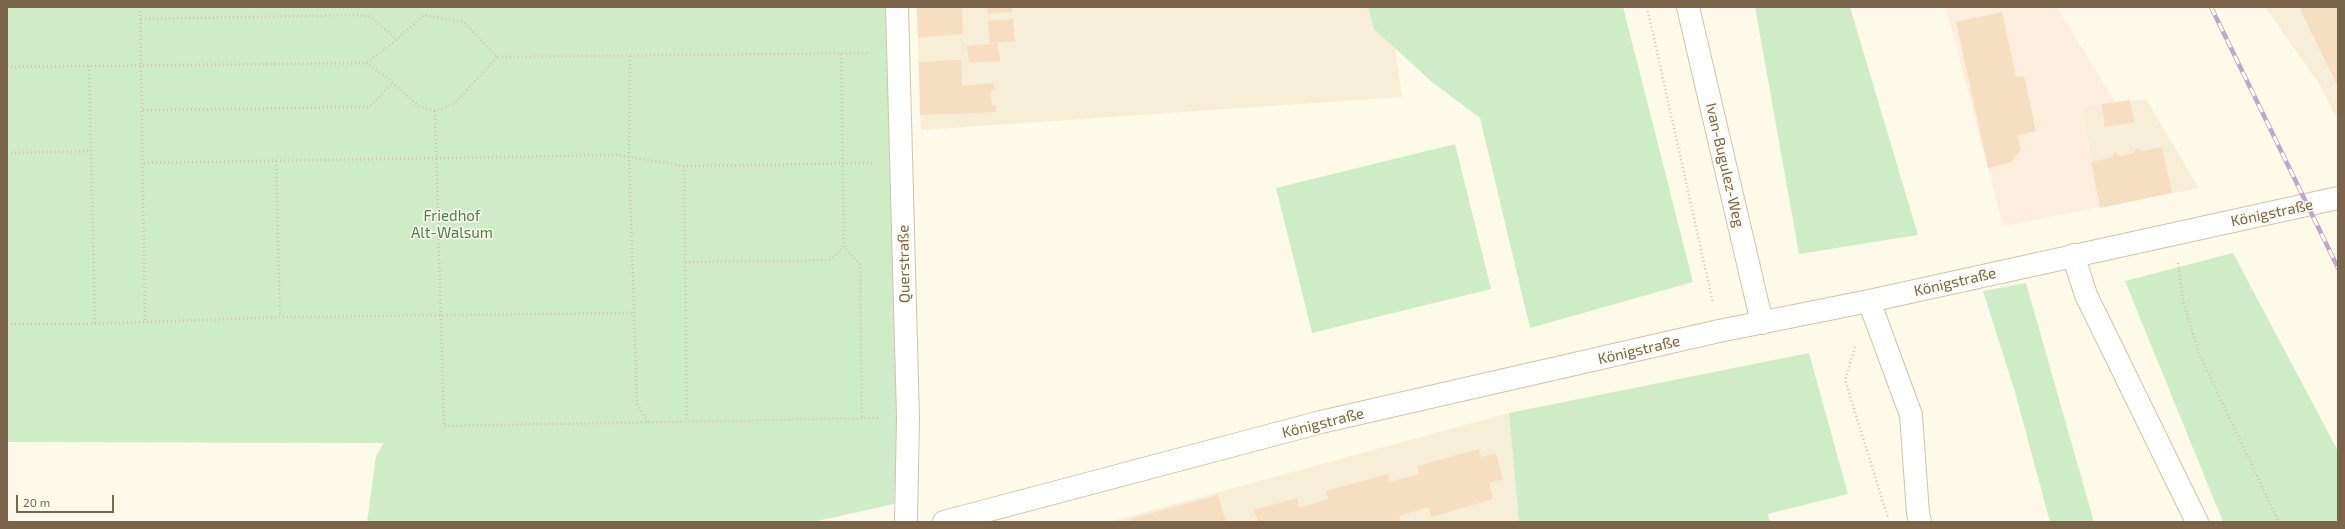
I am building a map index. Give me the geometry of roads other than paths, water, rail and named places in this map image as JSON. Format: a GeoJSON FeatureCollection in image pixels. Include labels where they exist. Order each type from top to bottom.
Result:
{"type":"FeatureCollection","features":[{"type":"Feature","properties":{"kind":"street","name":"Querstraße"},"geometry":{"type":"LineString","coordinates":[[897,7],[908,417],[906,522]]}},
{"type":"Feature","properties":{"kind":"street","name":"Ivan-Bugulez-Weg"},"geometry":{"type":"LineString","coordinates":[[1688,7],[1762,322]]}},
{"type":"Feature","properties":{"kind":"street","name":"Königstraße"},"geometry":{"type":"LineString","coordinates":[[944,522],[1321,422],[1719,331],[1869,301],[2338,198]]}},
{"type":"Feature","properties":{"kind":"street"},"geometry":{"type":"LineString","coordinates":[[2073,255],[2086,295],[2197,522]]}},
{"type":"Feature","properties":{"kind":"street"},"geometry":{"type":"LineString","coordinates":[[1869,301],[1911,415],[1918,513],[1920,522]]}},
{"type":"Feature","properties":{"kind":"railway"},"geometry":{"type":"LineString","coordinates":[[2211,7],[2338,268]]}},
{"type":"Feature","properties":{"kind":"park label","name":"Friedhof Alt-Walsum"},"geometry":{"type":"Point","coordinates":[452,224]}}]}
